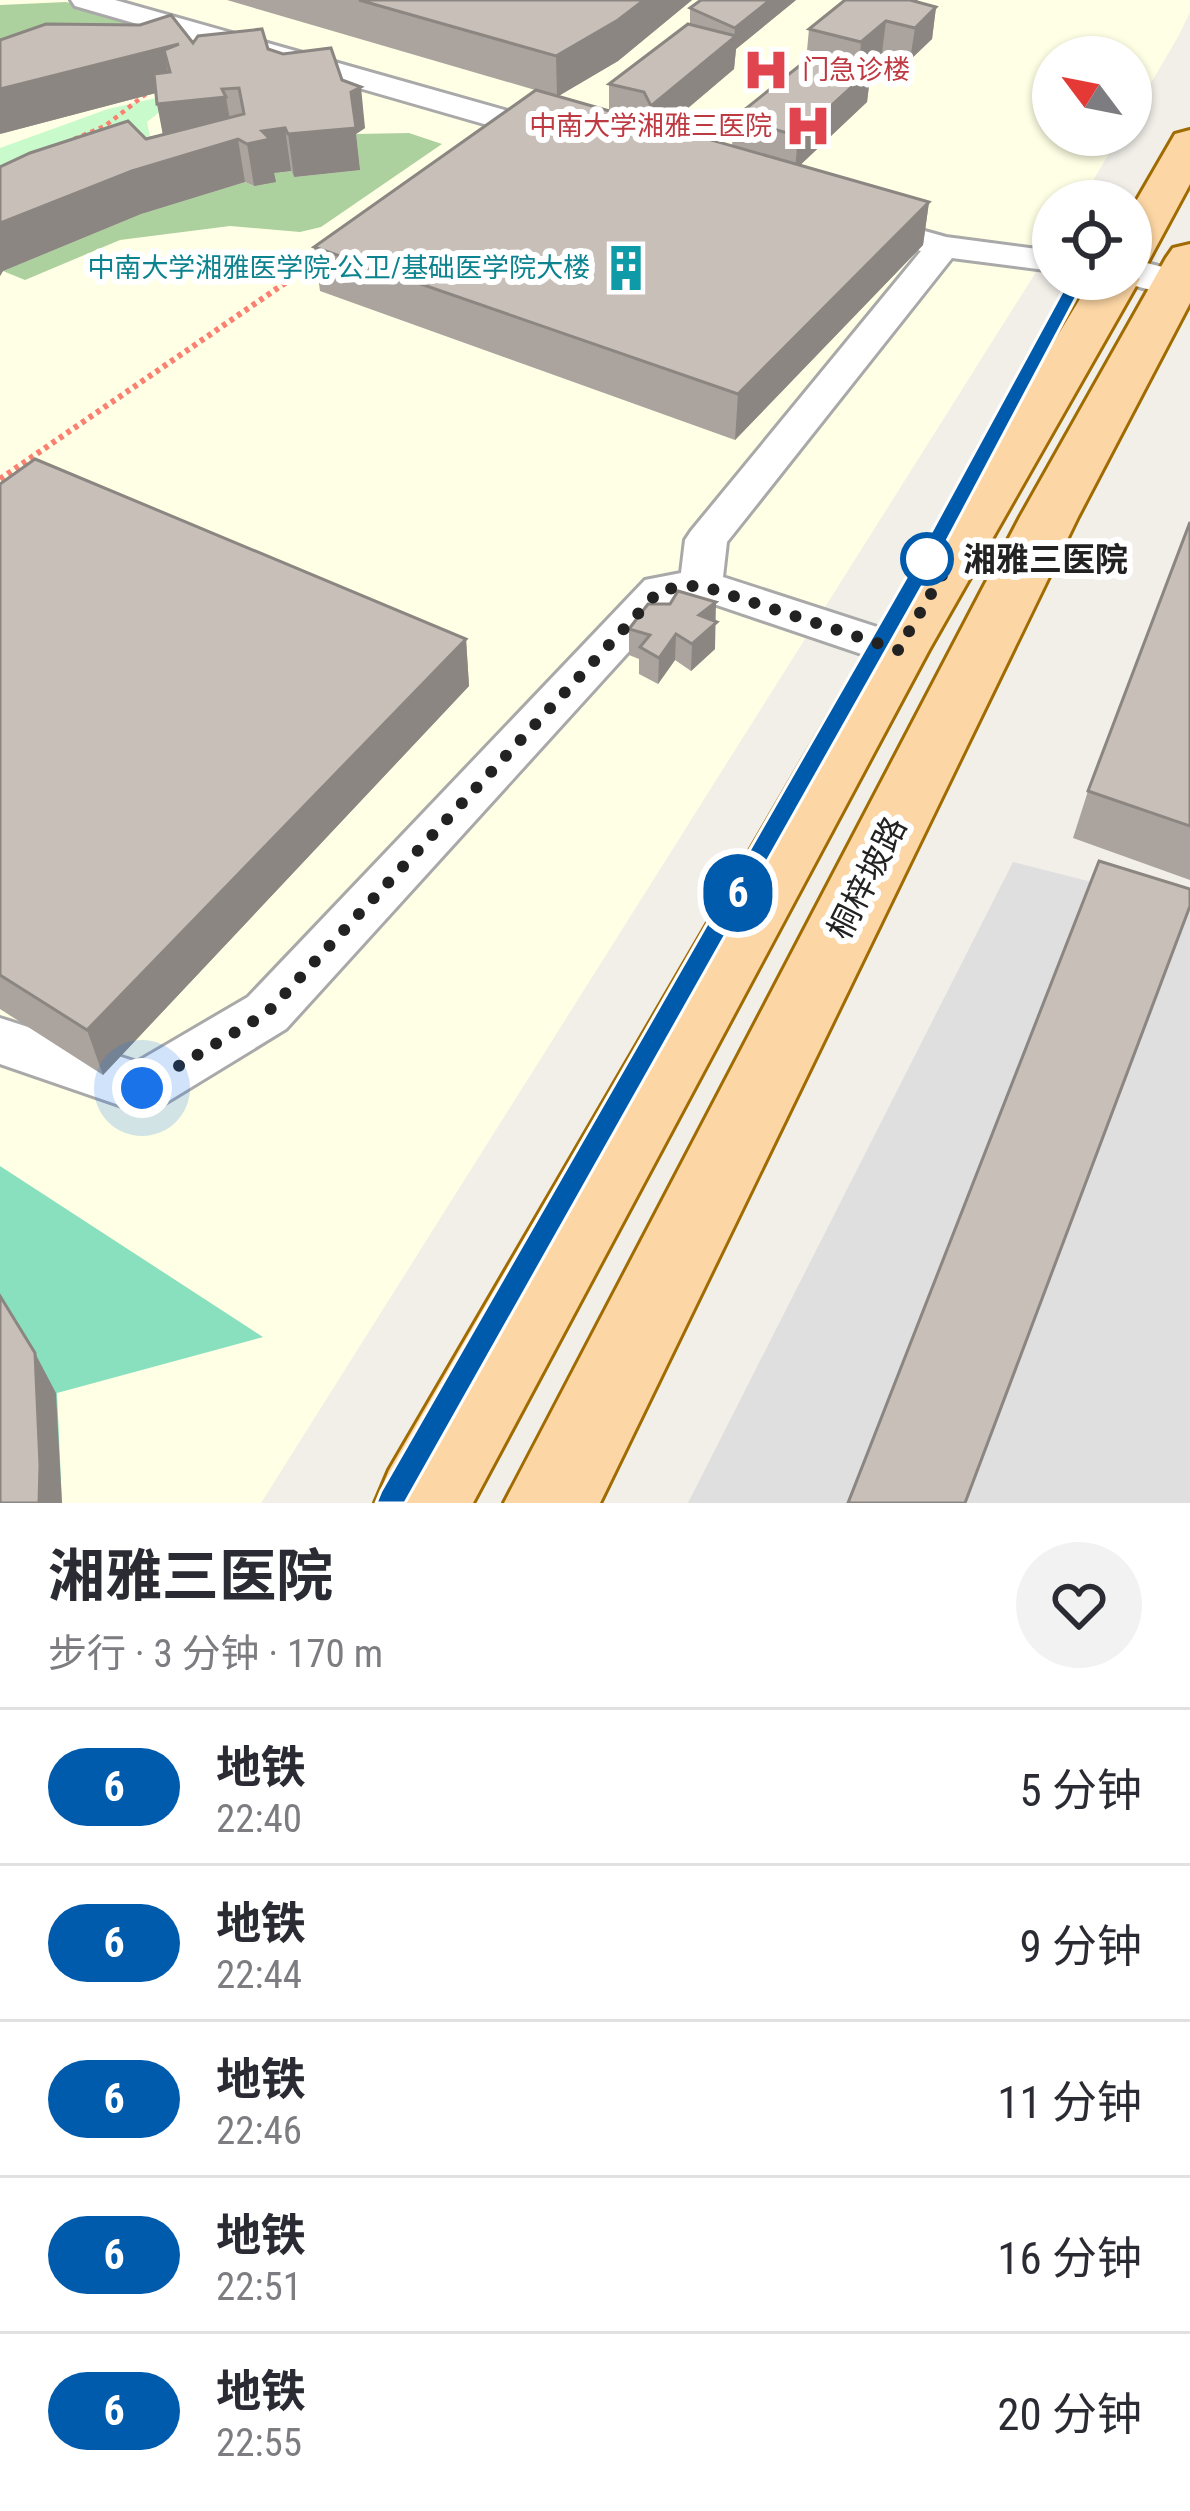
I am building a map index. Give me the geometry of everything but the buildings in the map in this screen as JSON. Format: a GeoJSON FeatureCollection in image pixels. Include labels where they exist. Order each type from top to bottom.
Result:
{"type":"FeatureCollection","features":[{"type":"Feature","properties":{"kind":"main road","name":"桐梓坡路"},"geometry":{"type":"LineString","coordinates":[[550,1503],[1049,517],[1156,272],[1190,142]]}},
{"type":"Feature","properties":{"kind":"main road","name":"桐梓坡路"},"geometry":{"type":"LineString","coordinates":[[422,1503],[898,650],[1156,272]]}},
{"type":"Feature","properties":{"kind":"street"},"geometry":{"type":"LineString","coordinates":[[86,0],[585,142]]}},
{"type":"Feature","properties":{"kind":"street"},"geometry":{"type":"LineString","coordinates":[[832,214],[944,247],[1032,258]]}},
{"type":"Feature","properties":{"kind":"street"},"geometry":{"type":"LineString","coordinates":[[700,585],[706,540],[944,247]]}},
{"type":"Feature","properties":{"kind":"street"},"geometry":{"type":"LineString","coordinates":[[0,1041],[142,1088],[267,1013],[660,590],[700,585],[898,650]]}},
{"type":"Feature","properties":{"kind":"path"},"geometry":{"type":"LineString","coordinates":[[62,145],[105,126],[151,92],[156,46],[167,21]]}},
{"type":"Feature","properties":{"kind":"path"},"geometry":{"type":"LineString","coordinates":[[105,126],[116,140]]}},
{"type":"Feature","properties":{"kind":"path"},"geometry":{"type":"LineString","coordinates":[[0,479],[326,255]]}},
{"type":"Feature","properties":{"kind":"shaded area"},"geometry":{"type":"Polygon","coordinates":[[[0,0],[1190,0],[1190,12],[1152,81],[1152,36],[1032,36],[1032,156],[1108,156],[1093,180],[1032,180],[1032,278],[261,1503],[0,1503],[0,0]]]}},
{"type":"Feature","properties":{"kind":"shaded area"},"geometry":{"type":"Polygon","coordinates":[[[1013,862],[1190,907],[1190,1503],[688,1503],[1013,862]]]}},
{"type":"Feature","properties":{"kind":"green space"},"geometry":{"type":"Polygon","coordinates":[[[66,2],[127,19],[126,25],[0,63],[0,5],[66,2]]]}},
{"type":"Feature","properties":{"kind":"green space"},"geometry":{"type":"Polygon","coordinates":[[[161,97],[163,109],[147,122],[152,148],[0,210],[0,148],[108,109],[161,97]]]}},
{"type":"Feature","properties":{"kind":"green space"},"geometry":{"type":"Polygon","coordinates":[[[409,133],[442,144],[321,227],[300,232],[230,226],[120,240],[25,280],[3,271],[141,214],[245,182],[254,186],[268,174],[291,171],[294,177],[360,170],[356,134],[409,133]]]}},
{"type":"Feature","properties":{"kind":"green space"},"geometry":{"type":"Polygon","coordinates":[[[0,1166],[263,1337],[57,1393],[62,1503],[0,1503],[0,1166]]]}},
{"type":"Feature","properties":{"kind":"metro line","name":"6"},"geometry":{"type":"LineString","coordinates":[[393,1503],[922,569],[1066,300]]}},
{"type":"Feature","properties":{"kind":"place","name":"门急诊楼"},"geometry":{"type":"Point","coordinates":[766,70]}},
{"type":"Feature","properties":{"kind":"place","name":"中南大学湘雅三医院"},"geometry":{"type":"Point","coordinates":[808,126]}},
{"type":"Feature","properties":{"kind":"place","name":"中南大学湘雅医学院-公卫/基础医学院大楼"},"geometry":{"type":"Point","coordinates":[626,268]}},
{"type":"Feature","properties":{"kind":"place","name":"湘雅三医院"},"geometry":{"type":"Point","coordinates":[927,559]}},
{"type":"Feature","properties":{"kind":"route"},"geometry":{"type":"LineString","coordinates":[[142,1088],[267,1013],[660,590],[700,585],[898,650],[944,572],[927,559]]}}]}
